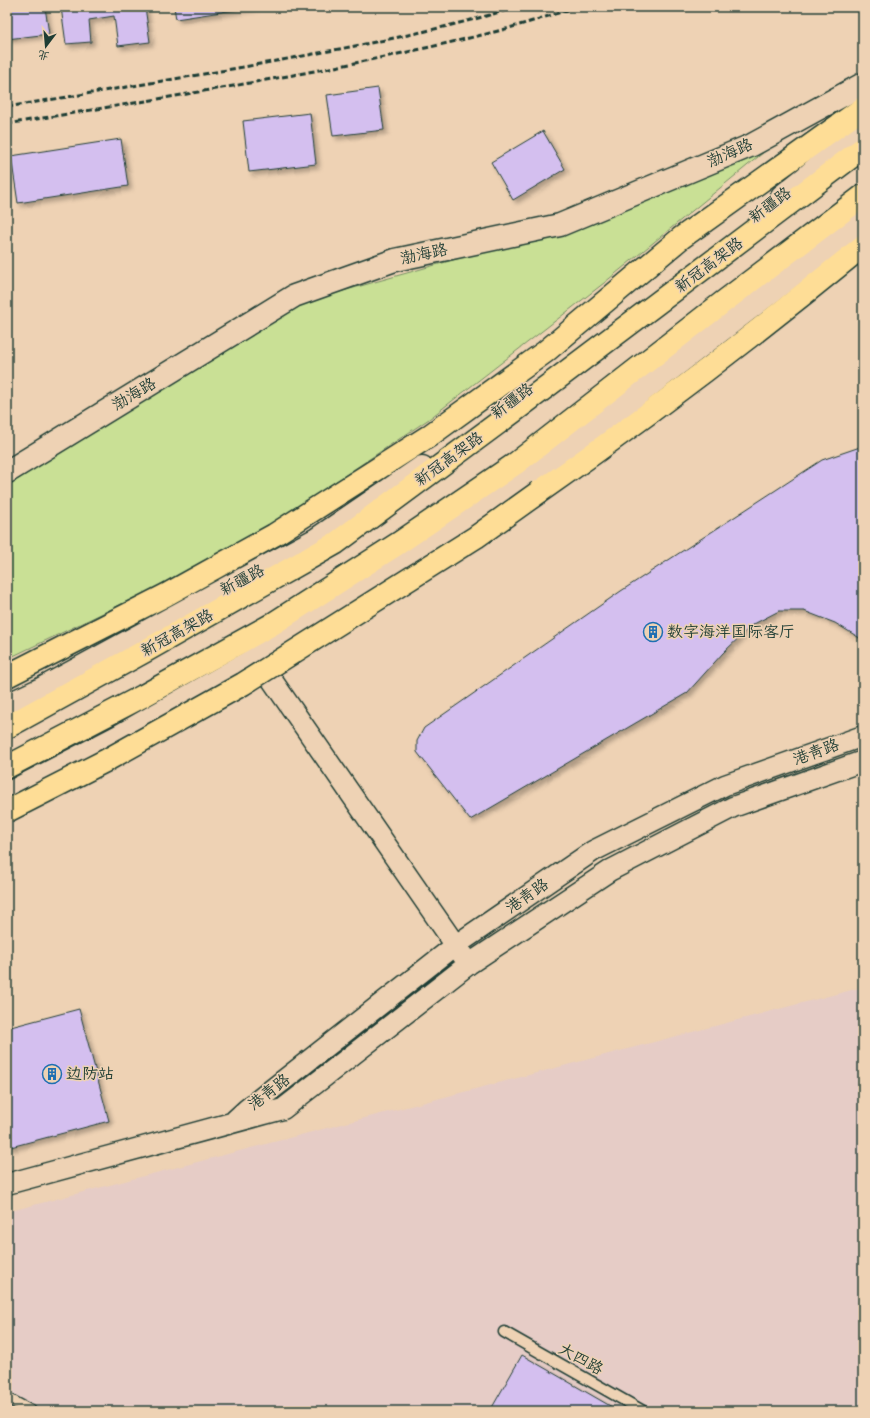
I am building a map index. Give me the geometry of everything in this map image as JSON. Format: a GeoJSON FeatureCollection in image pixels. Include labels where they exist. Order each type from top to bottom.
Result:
{"type":"FeatureCollection","features":[{"type":"Feature","properties":{"kind":"highway"},"geometry":{"type":"LineString","coordinates":[[7,676],[166,594],[274,535],[429,436],[545,352],[681,238],[863,108]]}},
{"type":"Feature","properties":{"kind":"highway","name":"新冠高架路"},"geometry":{"type":"LineString","coordinates":[[7,727],[154,647],[336,543],[519,408],[863,148]]}},
{"type":"Feature","properties":{"kind":"highway"},"geometry":{"type":"LineString","coordinates":[[7,767],[143,696],[271,625],[399,543],[515,464],[722,303],[863,196]]}},
{"type":"Feature","properties":{"kind":"highway"},"geometry":{"type":"LineString","coordinates":[[7,811],[105,761],[243,684],[476,537],[592,455],[698,377],[863,246]]}},
{"type":"Feature","properties":{"kind":"main road","name":"渤海路"},"geometry":{"type":"LineString","coordinates":[[7,472],[294,296],[395,260],[560,225],[752,145],[863,84]]}},
{"type":"Feature","properties":{"kind":"main road","name":"新疆路"},"geometry":{"type":"LineString","coordinates":[[7,704],[41,689],[315,540],[461,440],[805,178],[863,126]]}},
{"type":"Feature","properties":{"kind":"main road"},"geometry":{"type":"LineString","coordinates":[[7,794],[117,737],[256,657],[377,582],[532,476],[801,269],[863,219]]}},
{"type":"Feature","properties":{"kind":"street"},"geometry":{"type":"LineString","coordinates":[[256,657],[469,964]]}},
{"type":"Feature","properties":{"kind":"street","name":"港青路"},"geometry":{"type":"LineString","coordinates":[[231,1123],[456,945],[593,851],[725,785],[863,736]]}},
{"type":"Feature","properties":{"kind":"street","name":"港青路"},"geometry":{"type":"LineString","coordinates":[[7,1184],[282,1109],[469,964],[617,866],[733,807],[863,761]]}},
{"type":"Feature","properties":{"kind":"lane","name":"大四路"},"geometry":{"type":"LineString","coordinates":[[504,1332],[643,1411]]}},
{"type":"Feature","properties":{"kind":"lane"},"geometry":{"type":"LineString","coordinates":[[7,1398],[31,1411]]}},
{"type":"Feature","properties":{"kind":"shaded area"},"geometry":{"type":"Polygon","coordinates":[[[863,987],[863,1411],[7,1411],[7,1212],[863,987]]]}},
{"type":"Feature","properties":{"kind":"green space"},"geometry":{"type":"Polygon","coordinates":[[[775,143],[604,283],[429,419],[289,513],[176,578],[7,659],[7,482],[271,319],[318,298],[524,240],[775,143]]]}},
{"type":"Feature","properties":{"kind":"building"},"geometry":{"type":"Polygon","coordinates":[[[7,7],[45,7],[49,34],[7,39],[7,7]]]}},
{"type":"Feature","properties":{"kind":"building"},"geometry":{"type":"Polygon","coordinates":[[[61,7],[145,7],[150,42],[118,46],[114,16],[89,20],[91,42],[66,44],[61,7]]]}},
{"type":"Feature","properties":{"kind":"building"},"geometry":{"type":"Polygon","coordinates":[[[174,7],[254,7],[176,19],[174,7]]]}},
{"type":"Feature","properties":{"kind":"building"},"geometry":{"type":"Polygon","coordinates":[[[378,88],[384,130],[333,136],[327,95],[378,88]]]}},
{"type":"Feature","properties":{"kind":"building"},"geometry":{"type":"Polygon","coordinates":[[[310,113],[316,164],[249,172],[243,121],[310,113]]]}},
{"type":"Feature","properties":{"kind":"building"},"geometry":{"type":"Polygon","coordinates":[[[543,131],[565,169],[513,200],[491,162],[543,131]]]}},
{"type":"Feature","properties":{"kind":"building"},"geometry":{"type":"Polygon","coordinates":[[[121,139],[128,186],[18,203],[11,156],[121,139]]]}},
{"type":"Feature","properties":{"kind":"building","name":"数字海洋国际客厅"},"geometry":{"type":"Polygon","coordinates":[[[863,446],[863,640],[835,623],[804,611],[779,611],[752,625],[723,653],[687,693],[470,820],[417,752],[417,741],[424,728],[621,591],[822,460],[863,446]]]}},
{"type":"Feature","properties":{"kind":"building","name":"边防站"},"geometry":{"type":"Polygon","coordinates":[[[79,1009],[109,1121],[7,1148],[7,1028],[79,1009]]]}},
{"type":"Feature","properties":{"kind":"building"},"geometry":{"type":"Polygon","coordinates":[[[522,1355],[619,1411],[490,1411],[522,1355]]]}},
{"type":"Feature","properties":{"kind":"railway"},"geometry":{"type":"LineString","coordinates":[[7,107],[289,59],[400,37],[517,7]]}},
{"type":"Feature","properties":{"kind":"railway"},"geometry":{"type":"LineString","coordinates":[[7,124],[250,83],[370,60],[501,30],[577,7]]}},
{"type":"Feature","properties":{"kind":"place","name":"数字海洋国际客厅"},"geometry":{"type":"Point","coordinates":[653,632]}},
{"type":"Feature","properties":{"kind":"place","name":"边防站"},"geometry":{"type":"Point","coordinates":[52,1074]}}]}
